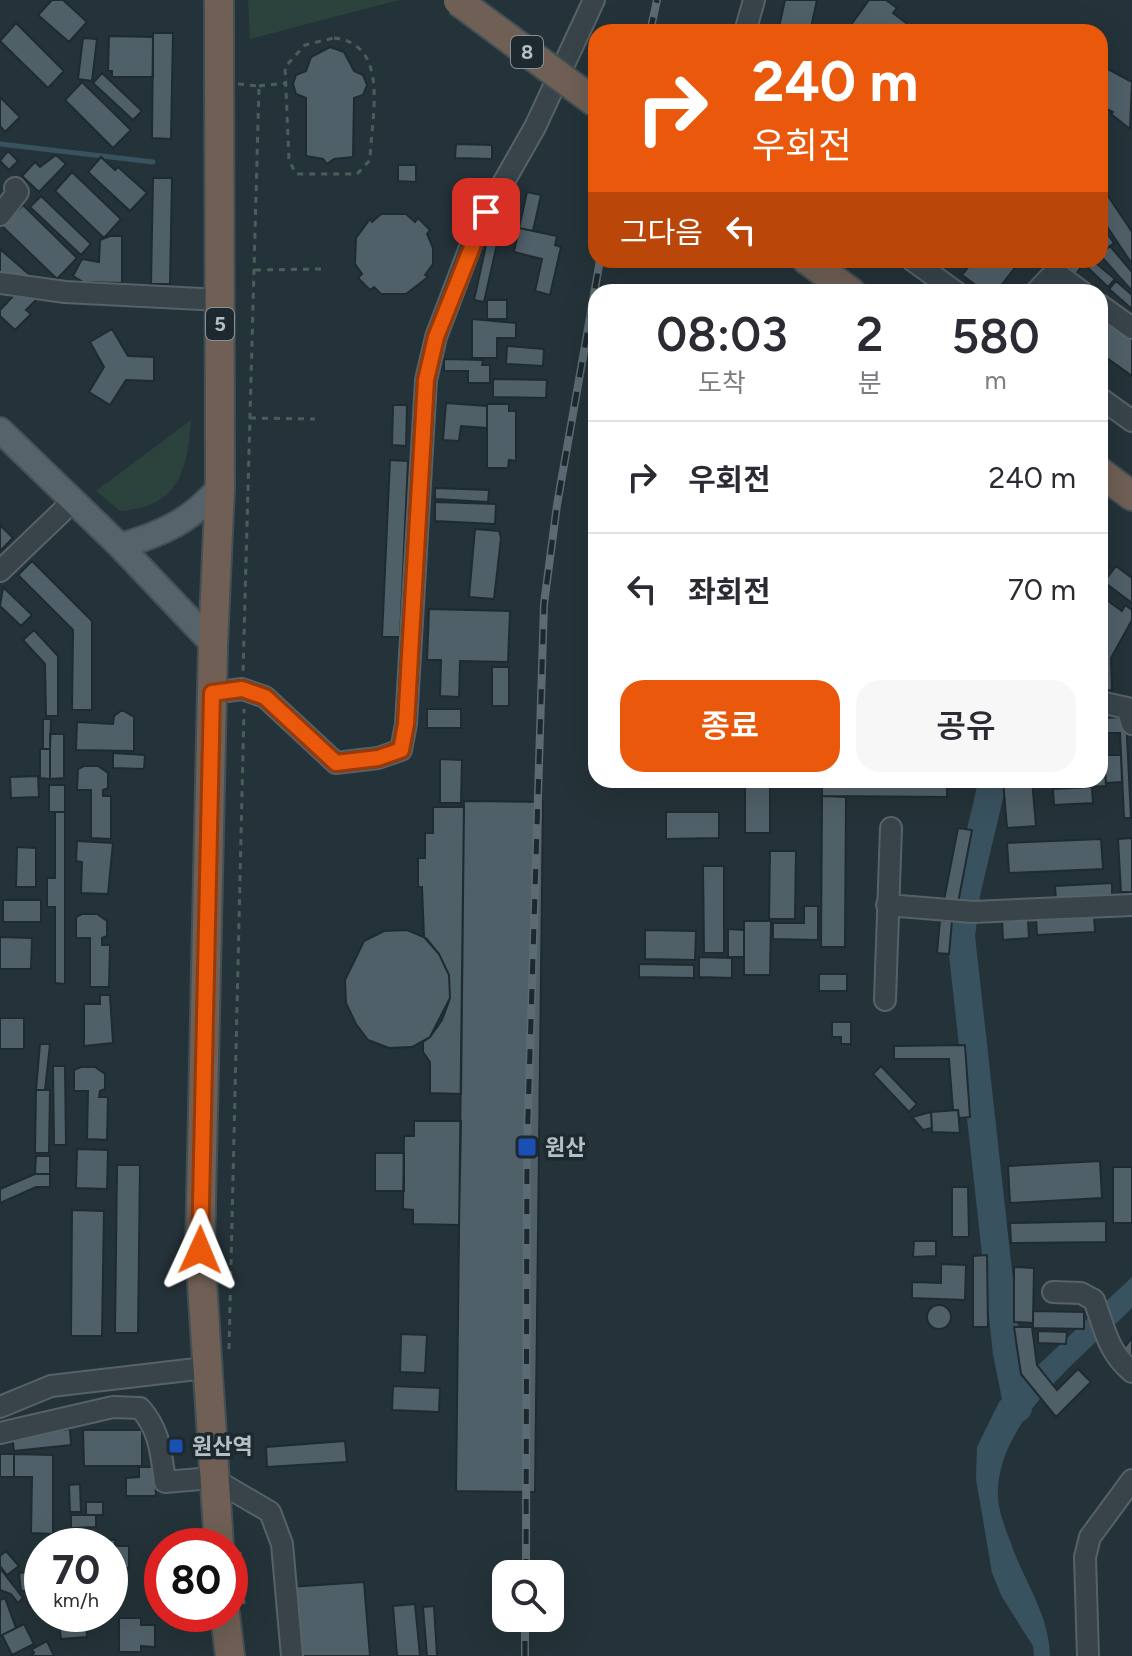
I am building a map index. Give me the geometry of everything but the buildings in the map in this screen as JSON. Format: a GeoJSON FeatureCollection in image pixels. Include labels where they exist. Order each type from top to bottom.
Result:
{"type":"FeatureCollection","features":[{"type":"Feature","properties":{"kind":"highway","name":"8"},"geometry":{"type":"LineString","coordinates":[[457,0],[588,97]]}},
{"type":"Feature","properties":{"kind":"highway","name":"5"},"geometry":{"type":"LineString","coordinates":[[219,1],[220,487],[213,644],[200,1250],[217,1363],[212,1478],[224,1528]]}},
{"type":"Feature","properties":{"kind":"highway"},"geometry":{"type":"LineString","coordinates":[[819,268],[840,284]]}},
{"type":"Feature","properties":{"kind":"highway"},"geometry":{"type":"LineString","coordinates":[[1108,478],[1132,496]]}},
{"type":"Feature","properties":{"kind":"highway"},"geometry":{"type":"LineString","coordinates":[[230,1656],[233,1632]]}},
{"type":"Feature","properties":{"kind":"main road"},"geometry":{"type":"LineString","coordinates":[[0,430],[120,546],[213,644]]}},
{"type":"Feature","properties":{"kind":"main road"},"geometry":{"type":"LineString","coordinates":[[120,546],[167,532],[200,510],[220,487]]}},
{"type":"Feature","properties":{"kind":"street"},"geometry":{"type":"LineString","coordinates":[[212,693],[242,689],[265,697],[336,763],[378,758],[401,750],[406,724],[426,380],[436,337],[477,229],[535,127],[594,0]]}},
{"type":"Feature","properties":{"kind":"street"},"geometry":{"type":"LineString","coordinates":[[747,24],[754,0]]}},
{"type":"Feature","properties":{"kind":"street"},"geometry":{"type":"LineString","coordinates":[[0,215],[18,192],[15,188]]}},
{"type":"Feature","properties":{"kind":"street"},"geometry":{"type":"LineString","coordinates":[[923,268],[945,284]]}},
{"type":"Feature","properties":{"kind":"street"},"geometry":{"type":"LineString","coordinates":[[1044,284],[1055,272],[1071,284]]}},
{"type":"Feature","properties":{"kind":"street"},"geometry":{"type":"LineString","coordinates":[[0,283],[80,293],[220,300]]}},
{"type":"Feature","properties":{"kind":"street"},"geometry":{"type":"LineString","coordinates":[[1108,311],[1132,328]]}},
{"type":"Feature","properties":{"kind":"street"},"geometry":{"type":"LineString","coordinates":[[1108,404],[1132,421]]}},
{"type":"Feature","properties":{"kind":"street"},"geometry":{"type":"LineString","coordinates":[[0,571],[72,502]]}},
{"type":"Feature","properties":{"kind":"street"},"geometry":{"type":"LineString","coordinates":[[1108,704],[1127,708],[1132,724]]}},
{"type":"Feature","properties":{"kind":"street"},"geometry":{"type":"LineString","coordinates":[[885,1000],[891,828]]}},
{"type":"Feature","properties":{"kind":"street"},"geometry":{"type":"LineString","coordinates":[[887,905],[962,912],[1132,905]]}},
{"type":"Feature","properties":{"kind":"street"},"geometry":{"type":"LineString","coordinates":[[1053,1292],[1081,1293],[1094,1300],[1108,1346],[1115,1359],[1132,1372]]}},
{"type":"Feature","properties":{"kind":"street"},"geometry":{"type":"LineString","coordinates":[[0,1407],[51,1386],[217,1363]]}},
{"type":"Feature","properties":{"kind":"street"},"geometry":{"type":"LineString","coordinates":[[0,1433],[113,1407],[140,1408],[152,1421],[160,1440],[165,1482],[212,1478],[270,1512],[282,1544],[292,1656]]}},
{"type":"Feature","properties":{"kind":"street"},"geometry":{"type":"LineString","coordinates":[[1088,1656],[1085,1557],[1090,1537],[1132,1480]]}},
{"type":"Feature","properties":{"kind":"path"},"geometry":{"type":"LineString","coordinates":[[334,38],[346,39],[366,52],[373,69],[370,160],[357,174],[296,174],[289,160],[287,83],[285,67],[305,45],[334,38]]}},
{"type":"Feature","properties":{"kind":"path"},"geometry":{"type":"LineString","coordinates":[[219,83],[259,86],[287,83]]}},
{"type":"Feature","properties":{"kind":"path"},"geometry":{"type":"LineString","coordinates":[[217,1363],[245,728],[242,689],[259,86]]}},
{"type":"Feature","properties":{"kind":"path"},"geometry":{"type":"LineString","coordinates":[[255,270],[321,269]]}},
{"type":"Feature","properties":{"kind":"path"},"geometry":{"type":"LineString","coordinates":[[250,418],[315,419]]}},
{"type":"Feature","properties":{"kind":"green space"},"geometry":{"type":"Polygon","coordinates":[[[248,0],[399,0],[250,39],[248,0]]]}},
{"type":"Feature","properties":{"kind":"green space"},"geometry":{"type":"Polygon","coordinates":[[[191,420],[183,470],[168,494],[140,508],[120,511],[96,491],[191,420]]]}},
{"type":"Feature","properties":{"kind":"water"},"geometry":{"type":"Polygon","coordinates":[[[1132,1277],[1132,1308],[1045,1393],[1010,1444],[1000,1471],[998,1499],[1001,1515],[1049,1640],[1050,1656],[1034,1656],[1033,1646],[1002,1597],[992,1573],[976,1479],[977,1447],[999,1402],[1132,1277]]]}},
{"type":"Feature","properties":{"kind":"waterway"},"geometry":{"type":"LineString","coordinates":[[0,144],[153,162]]}},
{"type":"Feature","properties":{"kind":"waterway"},"geometry":{"type":"LineString","coordinates":[[991,788],[966,894],[961,936],[1007,1353],[1018,1408]]}},
{"type":"Feature","properties":{"kind":"railway"},"geometry":{"type":"LineString","coordinates":[[652,24],[657,0]]}},
{"type":"Feature","properties":{"kind":"railway"},"geometry":{"type":"LineString","coordinates":[[596,284],[599,268]]}},
{"type":"Feature","properties":{"kind":"railway"},"geometry":{"type":"LineString","coordinates":[[526,1560],[527,1147],[544,604],[557,505],[588,328]]}},
{"type":"Feature","properties":{"kind":"railway"},"geometry":{"type":"LineString","coordinates":[[525,1632],[525,1656]]}},
{"type":"Feature","properties":{"kind":"place","name":"원산"},"geometry":{"type":"Point","coordinates":[527,1147]}},
{"type":"Feature","properties":{"kind":"place","name":"원산역"},"geometry":{"type":"Point","coordinates":[176,1446]}},
{"type":"Feature","properties":{"kind":"route"},"geometry":{"type":"LineString","coordinates":[[200,1250],[212,693],[242,689],[265,697],[336,763],[378,758],[401,750],[406,724],[426,380],[436,337],[486,212]]}}]}
